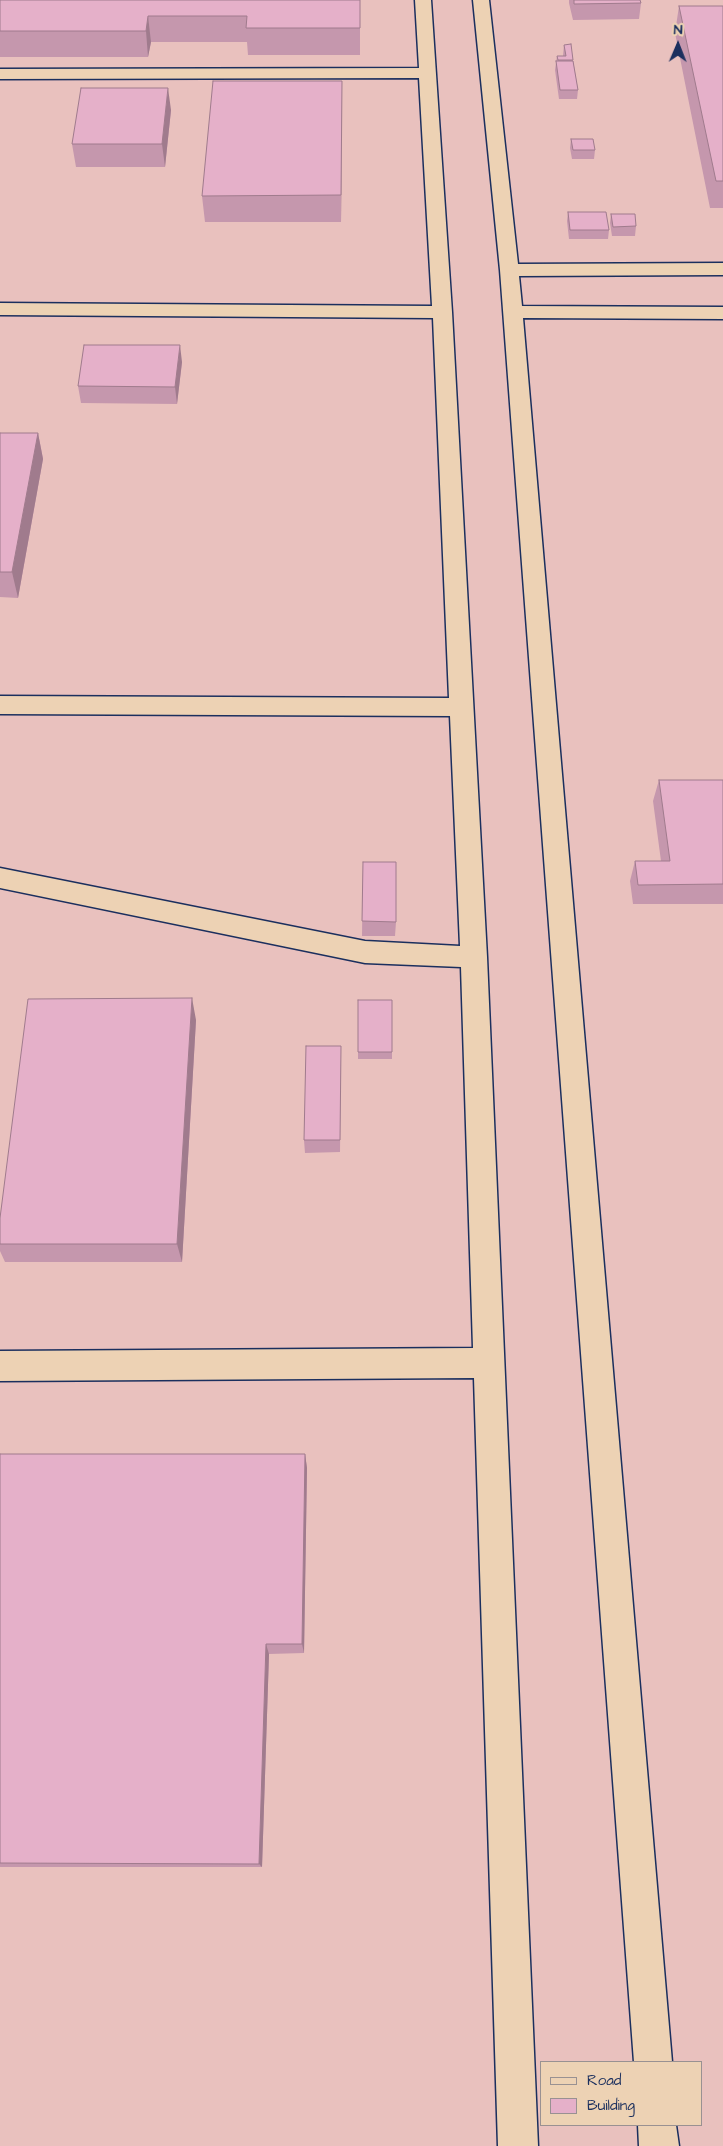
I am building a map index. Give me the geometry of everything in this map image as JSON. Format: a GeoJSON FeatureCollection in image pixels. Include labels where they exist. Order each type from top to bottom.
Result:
{"type":"FeatureCollection","features":[{"type":"Feature","properties":{"kind":"street"},"geometry":{"type":"LineString","coordinates":[[423,0],[442,312],[474,957],[518,2146]]}},
{"type":"Feature","properties":{"kind":"street"},"geometry":{"type":"LineString","coordinates":[[481,0],[509,270],[566,958],[652,2061]]}},
{"type":"Feature","properties":{"kind":"street"},"geometry":{"type":"LineString","coordinates":[[0,74],[426,73]]}},
{"type":"Feature","properties":{"kind":"street"},"geometry":{"type":"LineString","coordinates":[[509,270],[723,269]]}},
{"type":"Feature","properties":{"kind":"street"},"geometry":{"type":"LineString","coordinates":[[0,309],[442,312]]}},
{"type":"Feature","properties":{"kind":"street"},"geometry":{"type":"LineString","coordinates":[[512,312],[723,313]]}},
{"type":"Feature","properties":{"kind":"street"},"geometry":{"type":"LineString","coordinates":[[0,705],[462,707]]}},
{"type":"Feature","properties":{"kind":"street"},"geometry":{"type":"LineString","coordinates":[[0,878],[365,952],[474,957]]}},
{"type":"Feature","properties":{"kind":"street"},"geometry":{"type":"LineString","coordinates":[[0,1366],[489,1363]]}},
{"type":"Feature","properties":{"kind":"street"},"geometry":{"type":"LineString","coordinates":[[658,2126],[659,2146]]}},
{"type":"Feature","properties":{"kind":"shaded area"},"geometry":{"type":"Polygon","coordinates":[[[0,0],[723,0],[723,2146],[0,2146],[0,0]]]}},
{"type":"Feature","properties":{"kind":"building"},"geometry":{"type":"Polygon","coordinates":[[[0,0],[360,0],[360,28],[246,28],[247,16],[148,16],[146,31],[0,31],[0,0]]]}},
{"type":"Feature","properties":{"kind":"building"},"geometry":{"type":"Polygon","coordinates":[[[574,0],[640,0],[641,3],[574,4],[574,0]]]}},
{"type":"Feature","properties":{"kind":"building"},"geometry":{"type":"Polygon","coordinates":[[[679,6],[723,6],[723,181],[716,181],[679,6]]]}},
{"type":"Feature","properties":{"kind":"building"},"geometry":{"type":"Polygon","coordinates":[[[571,44],[573,60],[558,60],[557,56],[566,56],[564,45],[571,44]]]}},
{"type":"Feature","properties":{"kind":"building"},"geometry":{"type":"Polygon","coordinates":[[[556,61],[573,61],[578,90],[560,90],[556,61]]]}},
{"type":"Feature","properties":{"kind":"building"},"geometry":{"type":"Polygon","coordinates":[[[213,81],[342,81],[341,195],[202,196],[213,81]]]}},
{"type":"Feature","properties":{"kind":"building"},"geometry":{"type":"Polygon","coordinates":[[[81,88],[168,88],[162,144],[72,144],[81,88]]]}},
{"type":"Feature","properties":{"kind":"building"},"geometry":{"type":"Polygon","coordinates":[[[571,139],[593,139],[595,150],[573,150],[571,139]]]}},
{"type":"Feature","properties":{"kind":"building"},"geometry":{"type":"Polygon","coordinates":[[[568,212],[606,212],[609,230],[570,230],[568,212]]]}},
{"type":"Feature","properties":{"kind":"building"},"geometry":{"type":"Polygon","coordinates":[[[611,214],[635,214],[636,226],[613,227],[611,214]]]}},
{"type":"Feature","properties":{"kind":"building"},"geometry":{"type":"Polygon","coordinates":[[[84,345],[180,345],[175,387],[78,386],[84,345]]]}},
{"type":"Feature","properties":{"kind":"building"},"geometry":{"type":"Polygon","coordinates":[[[0,433],[38,433],[12,572],[0,572],[0,433]]]}},
{"type":"Feature","properties":{"kind":"building"},"geometry":{"type":"Polygon","coordinates":[[[659,780],[723,780],[723,884],[638,885],[635,861],[670,861],[659,780]]]}},
{"type":"Feature","properties":{"kind":"building"},"geometry":{"type":"Polygon","coordinates":[[[363,862],[396,862],[396,922],[362,921],[363,862]]]}},
{"type":"Feature","properties":{"kind":"building"},"geometry":{"type":"Polygon","coordinates":[[[192,998],[177,1244],[0,1244],[0,1218],[28,999],[192,998]]]}},
{"type":"Feature","properties":{"kind":"building"},"geometry":{"type":"Polygon","coordinates":[[[358,1000],[392,1000],[392,1052],[358,1052],[358,1000]]]}},
{"type":"Feature","properties":{"kind":"building"},"geometry":{"type":"Polygon","coordinates":[[[306,1046],[341,1046],[340,1140],[304,1140],[306,1046]]]}},
{"type":"Feature","properties":{"kind":"building"},"geometry":{"type":"Polygon","coordinates":[[[0,1454],[305,1454],[302,1644],[266,1644],[259,1864],[0,1863],[0,1454]]]}}]}
